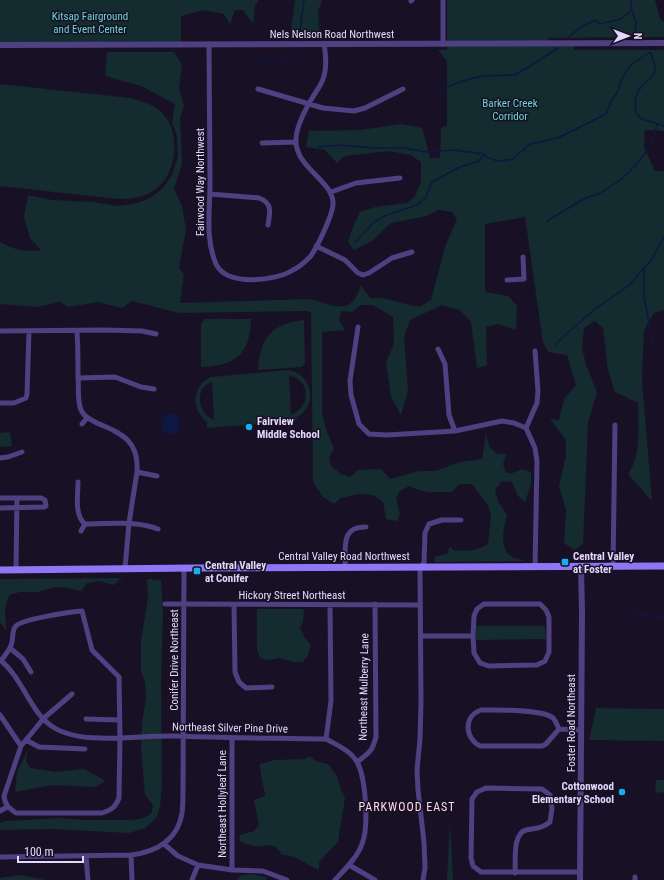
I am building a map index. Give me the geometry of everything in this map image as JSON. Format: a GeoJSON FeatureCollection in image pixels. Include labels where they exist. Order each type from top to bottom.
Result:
{"type":"FeatureCollection","features":[{"type":"Feature","properties":{"kind":"main road","name":"Central Valley Road Northwest"},"geometry":{"type":"LineString","coordinates":[[0,570],[125,568],[664,566]]}},
{"type":"Feature","properties":{"kind":"street"},"geometry":{"type":"LineString","coordinates":[[443,0],[443,44]]}},
{"type":"Feature","properties":{"kind":"street","name":"Nels Nelson Road Northwest"},"geometry":{"type":"LineString","coordinates":[[0,45],[664,43]]}},
{"type":"Feature","properties":{"kind":"street","name":"Fairwood Way Northwest"},"geometry":{"type":"LineString","coordinates":[[209,44],[209,237],[216,264],[220,270],[234,277],[250,280],[270,279],[296,269],[310,257],[332,212],[333,201],[331,192]]}},
{"type":"Feature","properties":{"kind":"street"},"geometry":{"type":"LineString","coordinates":[[324,44],[326,62],[323,80],[301,120],[296,142],[301,159],[331,192],[356,183],[400,178]]}},
{"type":"Feature","properties":{"kind":"street"},"geometry":{"type":"LineString","coordinates":[[258,89],[324,108],[354,111],[365,108],[403,89]]}},
{"type":"Feature","properties":{"kind":"street"},"geometry":{"type":"LineString","coordinates":[[262,142],[296,142]]}},
{"type":"Feature","properties":{"kind":"street"},"geometry":{"type":"LineString","coordinates":[[210,194],[259,198],[265,200],[269,205],[270,210],[268,225]]}},
{"type":"Feature","properties":{"kind":"street"},"geometry":{"type":"LineString","coordinates":[[316,246],[345,260],[358,273],[363,275],[369,273],[392,258],[412,252]]}},
{"type":"Feature","properties":{"kind":"street"},"geometry":{"type":"LineString","coordinates":[[507,280],[524,280],[523,257]]}},
{"type":"Feature","properties":{"kind":"street"},"geometry":{"type":"LineString","coordinates":[[358,327],[350,381],[351,395],[356,417],[369,434],[381,435],[455,431],[502,420],[526,428],[535,448],[537,461],[535,567]]}},
{"type":"Feature","properties":{"kind":"street"},"geometry":{"type":"LineString","coordinates":[[0,331],[142,331],[156,334]]}},
{"type":"Feature","properties":{"kind":"street"},"geometry":{"type":"LineString","coordinates":[[0,403],[14,403],[26,398],[29,331]]}},
{"type":"Feature","properties":{"kind":"street"},"geometry":{"type":"LineString","coordinates":[[77,331],[79,405],[81,411],[87,418],[111,428],[129,440],[134,447],[136,454],[138,464],[125,568]]}},
{"type":"Feature","properties":{"kind":"street"},"geometry":{"type":"LineString","coordinates":[[438,349],[445,364],[450,415],[455,431]]}},
{"type":"Feature","properties":{"kind":"street"},"geometry":{"type":"LineString","coordinates":[[526,428],[537,403],[538,391],[535,351]]}},
{"type":"Feature","properties":{"kind":"street"},"geometry":{"type":"LineString","coordinates":[[78,378],[115,377],[141,387],[154,389]]}},
{"type":"Feature","properties":{"kind":"street"},"geometry":{"type":"LineString","coordinates":[[82,424],[87,418]]}},
{"type":"Feature","properties":{"kind":"street"},"geometry":{"type":"LineString","coordinates":[[613,567],[615,425]]}},
{"type":"Feature","properties":{"kind":"street"},"geometry":{"type":"LineString","coordinates":[[0,458],[22,452]]}},
{"type":"Feature","properties":{"kind":"street"},"geometry":{"type":"LineString","coordinates":[[137,472],[157,476]]}},
{"type":"Feature","properties":{"kind":"street"},"geometry":{"type":"LineString","coordinates":[[78,482],[79,515],[81,521],[85,524],[130,523],[150,526],[158,529]]}},
{"type":"Feature","properties":{"kind":"street"},"geometry":{"type":"LineString","coordinates":[[0,498],[41,498],[46,500],[44,507],[0,508]]}},
{"type":"Feature","properties":{"kind":"street"},"geometry":{"type":"LineString","coordinates":[[16,570],[17,498]]}},
{"type":"Feature","properties":{"kind":"street"},"geometry":{"type":"LineString","coordinates":[[423,880],[425,868],[424,842],[417,770],[420,739],[422,636],[420,567],[424,563],[425,532],[429,524],[442,520],[461,520]]}},
{"type":"Feature","properties":{"kind":"street"},"geometry":{"type":"LineString","coordinates":[[81,531],[85,524]]}},
{"type":"Feature","properties":{"kind":"street"},"geometry":{"type":"LineString","coordinates":[[345,567],[345,546],[347,535],[353,529],[366,527]]}},
{"type":"Feature","properties":{"kind":"street","name":"Foster Road Northeast"},"geometry":{"type":"LineString","coordinates":[[580,880],[581,567]]}},
{"type":"Feature","properties":{"kind":"street","name":"Conifer Drive Northeast"},"geometry":{"type":"LineString","coordinates":[[0,856],[131,855],[150,851],[164,844],[174,833],[180,821],[182,812],[184,737],[184,568]]}},
{"type":"Feature","properties":{"kind":"street","name":"Hickory Street Northeast"},"geometry":{"type":"LineString","coordinates":[[165,604],[420,605]]}},
{"type":"Feature","properties":{"kind":"street","name":"Northeast Mulberry Lane"},"geometry":{"type":"LineString","coordinates":[[357,762],[368,754],[373,748],[376,737],[375,604]]}},
{"type":"Feature","properties":{"kind":"street"},"geometry":{"type":"LineString","coordinates":[[484,604],[540,604],[546,610],[549,617],[549,652],[545,661],[536,665],[489,666],[480,663],[474,653],[473,636],[474,616],[477,609],[484,604]]}},
{"type":"Feature","properties":{"kind":"street"},"geometry":{"type":"LineString","coordinates":[[234,605],[235,672],[239,682],[246,688],[272,687]]}},
{"type":"Feature","properties":{"kind":"street"},"geometry":{"type":"LineString","coordinates":[[330,605],[331,702],[326,739],[351,755],[357,762],[364,786],[366,824],[363,843],[349,865],[335,880]]}},
{"type":"Feature","properties":{"kind":"street"},"geometry":{"type":"LineString","coordinates":[[1,661],[10,648],[14,628],[17,625],[27,620],[82,611],[92,650],[119,677],[120,738],[119,798],[117,804],[111,810],[102,813],[16,813],[7,807],[4,796],[21,746],[44,718],[72,694]]}},
{"type":"Feature","properties":{"kind":"street"},"geometry":{"type":"LineString","coordinates":[[422,636],[473,636]]}},
{"type":"Feature","properties":{"kind":"street"},"geometry":{"type":"LineString","coordinates":[[10,648],[22,659],[32,672]]}},
{"type":"Feature","properties":{"kind":"street","name":"Northeast Silver Pine Drive"},"geometry":{"type":"LineString","coordinates":[[1,661],[18,680],[38,712],[52,726],[73,735],[120,738],[173,736],[326,739]]}},
{"type":"Feature","properties":{"kind":"street"},"geometry":{"type":"LineString","coordinates":[[481,710],[518,710],[547,715],[552,718],[559,729],[546,744],[542,746],[480,746],[473,742],[470,738],[469,723],[472,715],[481,710]]}},
{"type":"Feature","properties":{"kind":"street"},"geometry":{"type":"LineString","coordinates":[[0,715],[21,746]]}},
{"type":"Feature","properties":{"kind":"street"},"geometry":{"type":"LineString","coordinates":[[86,718],[119,720]]}},
{"type":"Feature","properties":{"kind":"street"},"geometry":{"type":"LineString","coordinates":[[559,729],[581,730]]}},
{"type":"Feature","properties":{"kind":"street","name":"Northeast Hollyleaf Lane"},"geometry":{"type":"LineString","coordinates":[[232,738],[232,870]]}},
{"type":"Feature","properties":{"kind":"street"},"geometry":{"type":"LineString","coordinates":[[26,740],[39,747],[85,749]]}},
{"type":"Feature","properties":{"kind":"street"},"geometry":{"type":"LineString","coordinates":[[515,873],[516,839],[524,831],[543,828],[550,822],[552,808],[550,795],[542,789],[486,788],[477,792],[472,799],[471,858],[473,866],[481,872],[515,873],[580,872]]}},
{"type":"Feature","properties":{"kind":"street"},"geometry":{"type":"LineString","coordinates":[[0,811],[7,807]]}},
{"type":"Feature","properties":{"kind":"street"},"geometry":{"type":"LineString","coordinates":[[164,844],[178,856],[198,865],[232,870],[263,871],[287,880]]}},
{"type":"Feature","properties":{"kind":"street"},"geometry":{"type":"LineString","coordinates":[[131,855],[132,880]]}},
{"type":"Feature","properties":{"kind":"street"},"geometry":{"type":"LineString","coordinates":[[86,856],[88,880]]}},
{"type":"Feature","properties":{"kind":"street"},"geometry":{"type":"LineString","coordinates":[[192,880],[198,865]]}},
{"type":"Feature","properties":{"kind":"street"},"geometry":{"type":"LineString","coordinates":[[349,865],[375,880]]}},
{"type":"Feature","properties":{"kind":"green space","name":"Kitsap Fairground and Event Center"},"geometry":{"type":"Polygon","coordinates":[[[0,0],[259,0],[255,6],[253,24],[243,10],[235,10],[230,24],[224,14],[204,10],[181,16],[181,44],[0,45],[0,0]]]}},
{"type":"Feature","properties":{"kind":"green space"},"geometry":{"type":"Polygon","coordinates":[[[295,0],[322,0],[318,12],[320,37],[290,37],[295,0]]]}},
{"type":"Feature","properties":{"kind":"green space","name":"Barker Creek Corridor"},"geometry":{"type":"Polygon","coordinates":[[[447,0],[655,0],[660,19],[664,22],[664,37],[548,38],[548,43],[574,43],[574,50],[664,50],[664,131],[645,130],[644,147],[655,171],[664,171],[664,313],[663,310],[654,313],[644,330],[642,380],[652,501],[628,474],[637,449],[639,430],[638,403],[615,392],[608,370],[603,328],[595,321],[584,328],[582,348],[586,365],[597,392],[588,423],[583,544],[574,550],[564,543],[566,510],[559,486],[566,456],[566,440],[550,419],[559,420],[564,399],[576,385],[567,355],[548,352],[543,342],[525,217],[485,224],[485,292],[508,296],[517,306],[516,330],[498,324],[486,327],[487,365],[477,368],[471,322],[460,310],[442,305],[410,320],[404,337],[408,391],[401,415],[391,397],[386,362],[394,344],[393,317],[373,305],[361,305],[352,312],[341,311],[339,320],[345,330],[322,332],[322,413],[327,432],[334,449],[329,458],[331,466],[341,474],[350,477],[358,470],[381,469],[390,479],[419,471],[435,471],[460,462],[482,459],[486,434],[489,446],[497,454],[506,454],[503,464],[506,473],[513,473],[522,469],[531,472],[531,484],[525,502],[518,496],[512,482],[502,481],[495,490],[498,501],[507,515],[503,535],[506,551],[514,558],[524,561],[435,562],[435,557],[447,554],[450,546],[453,550],[467,551],[475,550],[488,544],[491,514],[488,506],[472,484],[459,484],[452,492],[425,491],[409,486],[400,491],[396,498],[400,514],[397,521],[386,519],[383,502],[373,495],[359,494],[341,498],[334,504],[323,497],[313,482],[311,313],[307,311],[179,313],[132,301],[122,308],[98,302],[68,307],[60,302],[36,307],[0,304],[0,242],[20,250],[41,250],[30,238],[24,217],[28,195],[52,200],[94,202],[118,206],[137,203],[150,198],[163,188],[172,175],[178,156],[177,136],[172,122],[175,104],[141,86],[105,76],[107,52],[174,52],[182,65],[179,88],[184,106],[180,118],[182,164],[174,189],[182,206],[186,230],[179,267],[184,275],[180,303],[310,299],[333,306],[344,306],[354,300],[361,285],[370,298],[381,298],[419,307],[431,300],[445,247],[457,219],[452,212],[439,210],[426,216],[391,223],[372,241],[354,250],[348,242],[360,212],[375,207],[407,203],[414,197],[421,182],[421,162],[411,155],[389,151],[345,156],[337,163],[325,150],[306,147],[309,131],[360,130],[402,124],[422,128],[430,158],[440,158],[441,128],[447,126],[447,61],[438,50],[447,50],[447,0]]]}},
{"type":"Feature","properties":{"kind":"green space"},"geometry":{"type":"Polygon","coordinates":[[[0,84],[130,98],[158,109],[172,129],[174,140],[173,162],[169,172],[163,182],[152,192],[143,196],[128,199],[0,186],[0,84]]]}},
{"type":"Feature","properties":{"kind":"green space"},"geometry":{"type":"Polygon","coordinates":[[[205,319],[251,319],[248,341],[239,356],[232,361],[223,364],[201,367],[201,324],[205,319]]]}},
{"type":"Feature","properties":{"kind":"green space"},"geometry":{"type":"Polygon","coordinates":[[[304,320],[305,363],[302,367],[258,370],[262,349],[270,334],[284,325],[304,320]]]}},
{"type":"Feature","properties":{"kind":"green space"},"geometry":{"type":"Polygon","coordinates":[[[288,370],[296,373],[308,384],[310,399],[308,406],[303,413],[296,418],[297,421],[207,428],[207,422],[198,411],[196,398],[200,386],[211,377],[288,370]],[[289,375],[291,415],[298,411],[302,406],[306,394],[305,388],[301,382],[289,375]],[[212,382],[202,389],[200,401],[204,412],[208,417],[214,420],[214,419],[212,382]]]}},
{"type":"Feature","properties":{"kind":"green space"},"geometry":{"type":"Polygon","coordinates":[[[10,432],[12,446],[0,447],[0,433],[10,432]]]}},
{"type":"Feature","properties":{"kind":"green space"},"geometry":{"type":"Polygon","coordinates":[[[122,578],[113,585],[99,581],[87,583],[82,591],[56,587],[37,592],[20,592],[9,595],[5,608],[6,630],[0,622],[0,579],[122,578]]]}},
{"type":"Feature","properties":{"kind":"green space"},"geometry":{"type":"Polygon","coordinates":[[[147,579],[161,580],[163,612],[161,682],[162,786],[160,807],[156,818],[145,828],[129,833],[53,829],[0,830],[0,823],[5,821],[57,818],[83,820],[127,820],[141,819],[151,814],[153,805],[145,795],[141,747],[142,723],[146,698],[145,682],[141,671],[141,641],[148,597],[147,579]]]}},
{"type":"Feature","properties":{"kind":"green space"},"geometry":{"type":"Polygon","coordinates":[[[257,609],[304,609],[303,622],[300,627],[305,638],[311,645],[308,655],[303,662],[294,662],[279,658],[269,660],[261,659],[257,650],[257,609]]]}},
{"type":"Feature","properties":{"kind":"green space"},"geometry":{"type":"Polygon","coordinates":[[[476,626],[545,626],[546,639],[476,640],[476,626]]]}},
{"type":"Feature","properties":{"kind":"green space"},"geometry":{"type":"Polygon","coordinates":[[[596,708],[664,709],[664,741],[589,740],[596,708]]]}},
{"type":"Feature","properties":{"kind":"green space"},"geometry":{"type":"Polygon","coordinates":[[[28,750],[26,761],[30,768],[56,772],[84,769],[103,779],[104,782],[95,787],[52,785],[15,792],[17,772],[28,750]]]}},
{"type":"Feature","properties":{"kind":"green space"},"geometry":{"type":"Polygon","coordinates":[[[309,756],[316,761],[328,764],[337,776],[345,798],[338,842],[319,862],[319,870],[297,858],[282,855],[276,847],[269,845],[254,846],[239,841],[240,835],[254,831],[259,825],[254,800],[265,796],[260,764],[275,760],[306,759],[309,756]]]}},
{"type":"Feature","properties":{"kind":"green space"},"geometry":{"type":"Polygon","coordinates":[[[656,780],[664,780],[664,792],[655,793],[656,780]]]}},
{"type":"Feature","properties":{"kind":"green space"},"geometry":{"type":"Polygon","coordinates":[[[450,823],[453,880],[447,880],[450,823]]]}},
{"type":"Feature","properties":{"kind":"green space"},"geometry":{"type":"Polygon","coordinates":[[[250,874],[267,877],[266,880],[237,880],[240,876],[250,874]]]}},
{"type":"Feature","properties":{"kind":"green space"},"geometry":{"type":"Polygon","coordinates":[[[21,875],[45,880],[0,880],[0,878],[21,875]]]}},
{"type":"Feature","properties":{"kind":"water"},"geometry":{"type":"Polygon","coordinates":[[[166,414],[178,414],[180,426],[176,434],[170,434],[163,431],[162,422],[166,414]]]}},
{"type":"Feature","properties":{"kind":"waterway"},"geometry":{"type":"LineString","coordinates":[[299,38],[304,0]]}},
{"type":"Feature","properties":{"kind":"waterway"},"geometry":{"type":"LineString","coordinates":[[631,0],[632,10],[636,22],[635,34],[640,36]]}},
{"type":"Feature","properties":{"kind":"waterway"},"geometry":{"type":"LineString","coordinates":[[567,38],[580,28],[595,20],[600,24],[621,19],[632,10]]}},
{"type":"Feature","properties":{"kind":"waterway"},"geometry":{"type":"LineString","coordinates":[[439,90],[482,76],[514,75],[558,48]]}},
{"type":"Feature","properties":{"kind":"waterway"},"geometry":{"type":"LineString","coordinates":[[252,57],[265,63],[276,64],[286,61],[296,51]]}},
{"type":"Feature","properties":{"kind":"waterway"},"geometry":{"type":"LineString","coordinates":[[318,147],[339,145],[373,148],[403,148],[427,152],[454,150],[484,154],[488,158],[498,161],[513,159],[530,144],[558,138],[606,114],[617,93],[624,74],[632,64],[650,52],[654,61],[654,74],[644,84],[636,96],[636,113],[640,118],[664,126]]}},
{"type":"Feature","properties":{"kind":"waterway"},"geometry":{"type":"LineString","coordinates":[[547,221],[582,200],[602,192],[620,180],[644,155],[650,145],[657,124]]}},
{"type":"Feature","properties":{"kind":"waterway"},"geometry":{"type":"LineString","coordinates":[[355,243],[372,224],[382,217],[417,205],[426,197],[432,182],[460,167],[479,161],[484,154]]}},
{"type":"Feature","properties":{"kind":"waterway"},"geometry":{"type":"LineString","coordinates":[[555,345],[595,309],[631,284],[652,259],[664,237]]}},
{"type":"Feature","properties":{"kind":"waterway"},"geometry":{"type":"LineString","coordinates":[[644,267],[644,297],[654,347]]}},
{"type":"Feature","properties":{"kind":"waterway"},"geometry":{"type":"LineString","coordinates":[[630,613],[664,618]]}},
{"type":"Feature","properties":{"kind":"place","name":"Fairview Middle School"},"geometry":{"type":"Point","coordinates":[249,427]}},
{"type":"Feature","properties":{"kind":"place","name":"Central Valley at Foster"},"geometry":{"type":"Point","coordinates":[565,562]}},
{"type":"Feature","properties":{"kind":"place","name":"Central Valley at Conifer"},"geometry":{"type":"Point","coordinates":[197,571]}},
{"type":"Feature","properties":{"kind":"place","name":"Cottonwood Elementary School"},"geometry":{"type":"Point","coordinates":[622,792]}},
{"type":"Feature","properties":{"kind":"district","name":"PARKWOOD EAST"},"geometry":{"type":"Point","coordinates":[407,807]}}]}
